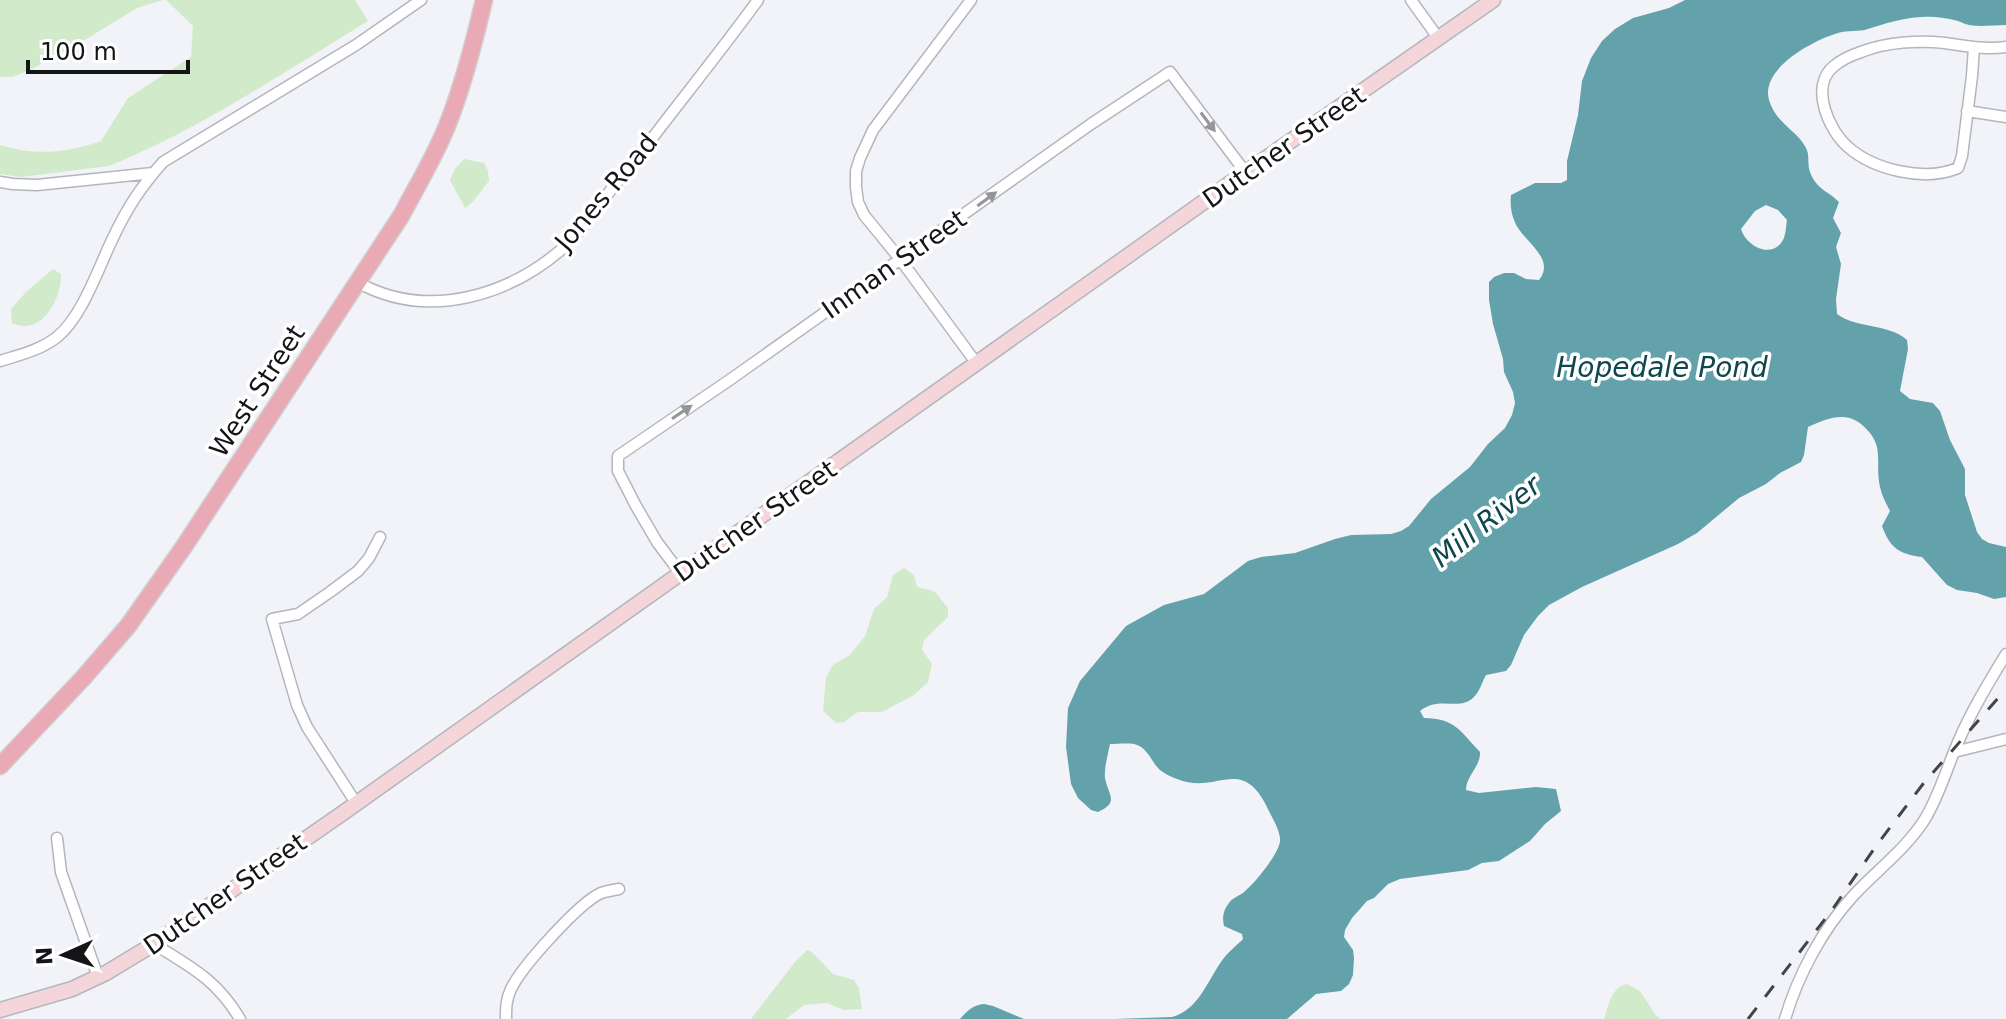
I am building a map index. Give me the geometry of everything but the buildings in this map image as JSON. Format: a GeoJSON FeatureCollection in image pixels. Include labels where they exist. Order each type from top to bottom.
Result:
{"type":"FeatureCollection","features":[{"type":"Feature","properties":{"kind":"main road","name":"West Street"},"geometry":{"type":"LineString","coordinates":[[0,766],[84,677],[136,615],[401,216],[447,126],[484,0]]}},
{"type":"Feature","properties":{"kind":"street"},"geometry":{"type":"LineString","coordinates":[[0,361],[49,343],[66,328],[79,309],[130,203],[163,162],[356,45],[421,0]]}},
{"type":"Feature","properties":{"kind":"street","name":"Jones Road"},"geometry":{"type":"LineString","coordinates":[[357,282],[376,293],[402,299],[448,301],[482,294],[522,277],[545,262],[572,240],[758,0]]}},
{"type":"Feature","properties":{"kind":"street"},"geometry":{"type":"LineString","coordinates":[[971,0],[873,130],[857,167],[856,190],[860,207],[977,364]]}},
{"type":"Feature","properties":{"kind":"street"},"geometry":{"type":"LineString","coordinates":[[1411,0],[1439,39]]}},
{"type":"Feature","properties":{"kind":"street","name":"Dutcher Street"},"geometry":{"type":"LineString","coordinates":[[0,1010],[72,989],[154,944],[1493,0]]}},
{"type":"Feature","properties":{"kind":"street"},"geometry":{"type":"LineString","coordinates":[[1974,47],[1958,168],[1934,173],[1898,170],[1870,161],[1846,146],[1830,125],[1825,112],[1823,86],[1826,75],[1833,66],[1861,52],[1923,42],[2006,47]]}},
{"type":"Feature","properties":{"kind":"street","name":"Inman Street"},"geometry":{"type":"LineString","coordinates":[[681,574],[636,506],[618,471],[618,456],[1091,124],[1170,72],[1246,173]]}},
{"type":"Feature","properties":{"kind":"street"},"geometry":{"type":"LineString","coordinates":[[1967,111],[2006,117]]}},
{"type":"Feature","properties":{"kind":"street"},"geometry":{"type":"LineString","coordinates":[[0,182],[37,185],[153,173]]}},
{"type":"Feature","properties":{"kind":"street"},"geometry":{"type":"LineString","coordinates":[[356,803],[307,727],[297,705],[272,619],[298,614],[358,571],[380,537]]}},
{"type":"Feature","properties":{"kind":"street"},"geometry":{"type":"LineString","coordinates":[[1785,1019],[1801,975],[1841,911],[1924,821],[1941,788],[1973,708],[2006,654]]}},
{"type":"Feature","properties":{"kind":"street"},"geometry":{"type":"LineString","coordinates":[[1954,752],[2006,739]]}},
{"type":"Feature","properties":{"kind":"street"},"geometry":{"type":"LineString","coordinates":[[57,838],[61,872],[98,977]]}},
{"type":"Feature","properties":{"kind":"street"},"geometry":{"type":"LineString","coordinates":[[506,1019],[510,991],[531,961],[574,914],[600,894],[619,889]]}},
{"type":"Feature","properties":{"kind":"street"},"geometry":{"type":"LineString","coordinates":[[154,944],[205,976],[228,999],[240,1019]]}},
{"type":"Feature","properties":{"kind":"green space"},"geometry":{"type":"Polygon","coordinates":[[[0,0],[163,0],[137,8],[30,70],[12,77],[0,77],[0,0]]]}},
{"type":"Feature","properties":{"kind":"green space"},"geometry":{"type":"Polygon","coordinates":[[[166,0],[355,0],[368,21],[209,117],[109,166],[21,177],[0,174],[0,145],[26,151],[51,152],[101,141],[128,98],[191,57],[193,26],[166,0]]]}},
{"type":"Feature","properties":{"kind":"green space"},"geometry":{"type":"Polygon","coordinates":[[[464,159],[484,163],[489,181],[465,208],[450,180],[464,159]]]}},
{"type":"Feature","properties":{"kind":"green space"},"geometry":{"type":"Polygon","coordinates":[[[53,269],[61,274],[60,284],[48,313],[32,325],[12,323],[11,309],[53,269]]]}},
{"type":"Feature","properties":{"kind":"green space"},"geometry":{"type":"Polygon","coordinates":[[[904,568],[914,575],[917,587],[934,591],[948,608],[948,617],[924,640],[922,650],[932,664],[928,682],[914,695],[882,712],[858,712],[844,722],[836,723],[823,711],[826,678],[833,665],[850,655],[865,636],[874,609],[887,597],[893,575],[904,568]]]}},
{"type":"Feature","properties":{"kind":"green space"},"geometry":{"type":"Polygon","coordinates":[[[807,950],[833,974],[854,980],[859,988],[862,1009],[844,1010],[827,1003],[804,1005],[786,1019],[751,1019],[795,962],[807,950]]]}},
{"type":"Feature","properties":{"kind":"green space"},"geometry":{"type":"Polygon","coordinates":[[[1627,984],[1640,991],[1660,1019],[1604,1019],[1614,993],[1627,984]]]}},
{"type":"Feature","properties":{"kind":"water","name":"Hopedale Pond"},"geometry":{"type":"Polygon","coordinates":[[[1685,0],[2006,0],[2006,25],[1974,26],[1945,18],[1922,17],[1828,37],[1791,57],[1773,77],[1768,88],[1769,100],[1776,115],[1806,148],[1813,178],[1839,202],[1833,218],[1841,233],[1836,247],[1841,264],[1837,314],[1854,322],[1891,331],[1907,340],[1900,391],[1910,399],[1933,403],[1940,411],[1965,469],[1965,495],[1977,532],[1989,543],[2006,547],[2006,597],[1994,599],[1957,590],[1947,585],[1922,557],[1901,552],[1892,545],[1882,526],[1890,511],[1880,487],[1877,446],[1861,424],[1842,417],[1808,427],[1801,462],[1739,498],[1697,533],[1678,544],[1549,605],[1524,635],[1506,671],[1486,675],[1478,692],[1468,701],[1435,704],[1420,711],[1424,718],[1450,723],[1480,752],[1466,790],[1479,793],[1536,787],[1556,789],[1561,811],[1530,841],[1499,861],[1482,863],[1468,870],[1400,879],[1388,884],[1367,901],[1345,930],[1344,937],[1353,950],[1354,958],[1349,984],[1341,991],[1316,994],[1287,1019],[1115,1019],[1172,1017],[1195,1002],[1223,959],[1243,939],[1242,934],[1224,926],[1225,908],[1249,888],[1265,869],[1278,848],[1280,838],[1260,794],[1250,784],[1239,779],[1192,783],[1177,779],[1160,770],[1146,751],[1134,744],[1110,744],[1105,774],[1111,801],[1098,812],[1091,810],[1078,798],[1071,784],[1066,747],[1068,708],[1080,681],[1126,626],[1164,605],[1204,594],[1248,561],[1295,553],[1351,535],[1401,531],[1409,526],[1431,499],[1470,467],[1505,428],[1515,403],[1493,324],[1489,282],[1504,273],[1539,280],[1544,264],[1514,220],[1511,195],[1535,183],[1561,183],[1567,180],[1567,161],[1582,81],[1591,58],[1615,29],[1633,18],[1685,0]],[[1766,205],[1755,211],[1741,229],[1748,241],[1766,250],[1778,246],[1783,240],[1787,220],[1778,210],[1766,205]]]}},
{"type":"Feature","properties":{"kind":"water"},"geometry":{"type":"Polygon","coordinates":[[[984,1004],[1024,1019],[960,1019],[970,1009],[984,1004]]]}},
{"type":"Feature","properties":{"kind":"railway"},"geometry":{"type":"LineString","coordinates":[[1748,1019],[1923,784],[2006,689]]}},
{"type":"Feature","properties":{"kind":"water label","name":"Mill River"},"geometry":{"type":"Point","coordinates":[1486,521]}}]}
